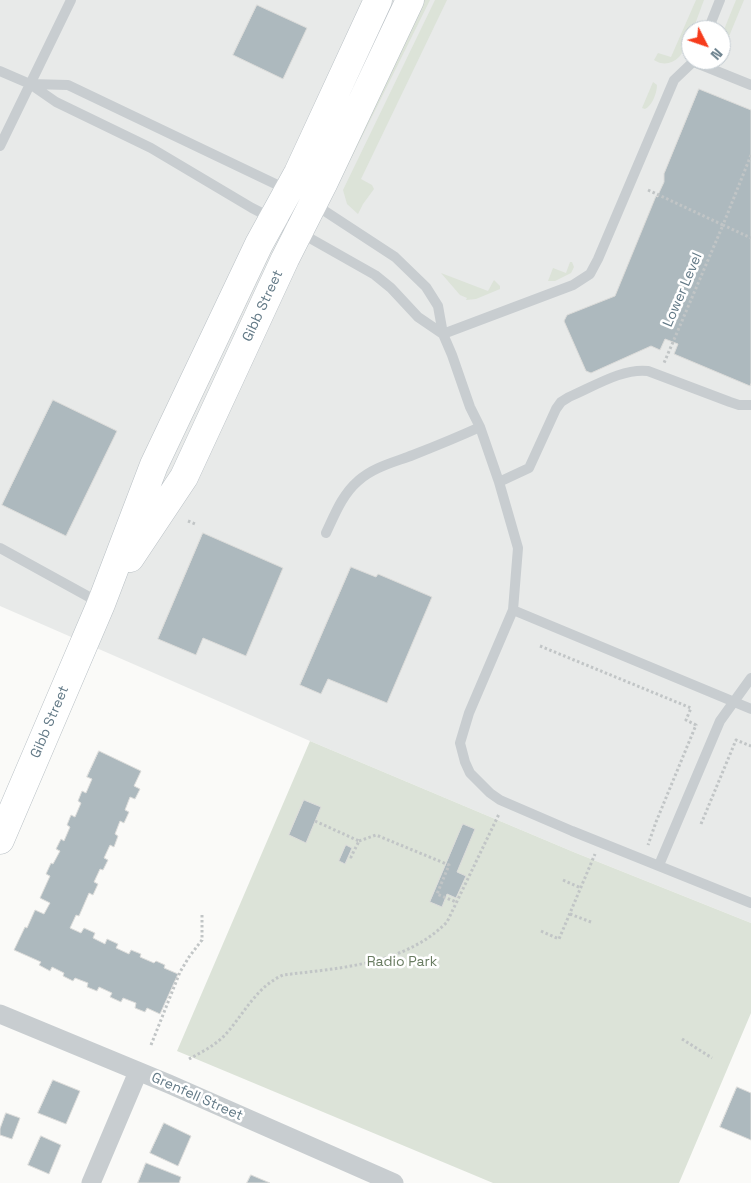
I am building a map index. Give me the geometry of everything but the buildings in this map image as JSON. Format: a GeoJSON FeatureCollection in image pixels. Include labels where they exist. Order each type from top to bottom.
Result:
{"type":"FeatureCollection","features":[{"type":"Feature","properties":{"kind":"main road","name":"Gibb Street"},"geometry":{"type":"LineString","coordinates":[[101,604],[184,477],[299,232],[301,197],[378,0]]}},
{"type":"Feature","properties":{"kind":"main road","name":"Gibb Street"},"geometry":{"type":"LineString","coordinates":[[0,840],[101,604],[154,465],[259,244],[273,220],[301,197],[410,0]]}},
{"type":"Feature","properties":{"kind":"street","name":"Grenfell Street"},"geometry":{"type":"LineString","coordinates":[[0,1014],[394,1183]]}},
{"type":"Feature","properties":{"kind":"street"},"geometry":{"type":"LineString","coordinates":[[91,1183],[138,1072]]}},
{"type":"Feature","properties":{"kind":"lane"},"geometry":{"type":"LineString","coordinates":[[0,146],[71,0]]}},
{"type":"Feature","properties":{"kind":"lane"},"geometry":{"type":"LineString","coordinates":[[712,20],[720,0]]}},
{"type":"Feature","properties":{"kind":"lane"},"geometry":{"type":"LineString","coordinates":[[443,334],[573,286],[590,274],[674,80],[685,70]]}},
{"type":"Feature","properties":{"kind":"lane"},"geometry":{"type":"LineString","coordinates":[[716,70],[751,85]]}},
{"type":"Feature","properties":{"kind":"lane"},"geometry":{"type":"LineString","coordinates":[[0,71],[30,84],[56,102],[150,148],[273,220],[299,232],[375,276],[391,288],[418,317],[443,334]]}},
{"type":"Feature","properties":{"kind":"lane"},"geometry":{"type":"LineString","coordinates":[[30,84],[68,85],[301,197],[395,257],[426,288],[438,306],[443,334],[470,407],[480,427],[499,482],[518,548],[513,610],[463,731],[460,743],[461,751],[470,773],[500,800],[751,903]]}},
{"type":"Feature","properties":{"kind":"lane"},"geometry":{"type":"LineString","coordinates":[[499,482],[529,468],[561,402],[628,371],[648,371],[739,405],[751,405]]}},
{"type":"Feature","properties":{"kind":"lane"},"geometry":{"type":"LineString","coordinates":[[326,533],[347,492],[358,480],[371,471],[480,427]]}},
{"type":"Feature","properties":{"kind":"lane"},"geometry":{"type":"LineString","coordinates":[[0,548],[101,604]]}},
{"type":"Feature","properties":{"kind":"lane"},"geometry":{"type":"LineString","coordinates":[[513,610],[751,709]]}},
{"type":"Feature","properties":{"kind":"lane"},"geometry":{"type":"LineString","coordinates":[[659,866],[720,721],[751,678]]}},
{"type":"Feature","properties":{"kind":"path","name":"Lower Level"},"geometry":{"type":"LineString","coordinates":[[664,364],[751,155]]}},
{"type":"Feature","properties":{"kind":"path"},"geometry":{"type":"LineString","coordinates":[[648,190],[751,238]]}},
{"type":"Feature","properties":{"kind":"path"},"geometry":{"type":"LineString","coordinates":[[188,521],[195,524]]}},
{"type":"Feature","properties":{"kind":"path"},"geometry":{"type":"LineString","coordinates":[[540,646],[691,708],[686,720],[696,724],[648,845]]}},
{"type":"Feature","properties":{"kind":"path"},"geometry":{"type":"LineString","coordinates":[[700,824],[736,740],[751,746]]}},
{"type":"Feature","properties":{"kind":"path"},"geometry":{"type":"LineString","coordinates":[[189,1059],[212,1046],[223,1037],[260,990],[272,980],[283,975],[359,965],[399,954],[437,933],[447,922],[499,814]]}},
{"type":"Feature","properties":{"kind":"path"},"geometry":{"type":"LineString","coordinates":[[315,821],[359,841]]}},
{"type":"Feature","properties":{"kind":"path"},"geometry":{"type":"LineString","coordinates":[[348,856],[351,858],[359,841],[376,834],[449,865],[437,894],[456,902]]}},
{"type":"Feature","properties":{"kind":"path"},"geometry":{"type":"LineString","coordinates":[[541,931],[559,939],[596,853]]}},
{"type":"Feature","properties":{"kind":"path"},"geometry":{"type":"LineString","coordinates":[[563,880],[581,888]]}},
{"type":"Feature","properties":{"kind":"path"},"geometry":{"type":"LineString","coordinates":[[151,1045],[180,972],[189,956],[202,940],[202,913]]}},
{"type":"Feature","properties":{"kind":"path"},"geometry":{"type":"LineString","coordinates":[[570,914],[591,922]]}},
{"type":"Feature","properties":{"kind":"path"},"geometry":{"type":"LineString","coordinates":[[682,1039],[712,1058]]}},
{"type":"Feature","properties":{"kind":"shaded area"},"geometry":{"type":"Polygon","coordinates":[[[0,0],[751,0],[751,923],[576,853],[310,741],[0,606],[0,0]]]}},
{"type":"Feature","properties":{"kind":"green space"},"geometry":{"type":"Polygon","coordinates":[[[421,0],[430,0],[337,187],[337,182],[421,0]]]}},
{"type":"Feature","properties":{"kind":"green space"},"geometry":{"type":"Polygon","coordinates":[[[435,0],[447,0],[361,179],[372,185],[374,189],[358,214],[347,204],[343,190],[435,0]]]}},
{"type":"Feature","properties":{"kind":"green space"},"geometry":{"type":"Polygon","coordinates":[[[696,0],[704,0],[697,20],[687,20],[696,0]]]}},
{"type":"Feature","properties":{"kind":"green space"},"geometry":{"type":"Polygon","coordinates":[[[736,0],[744,0],[731,32],[731,20],[728,20],[736,0]]]}},
{"type":"Feature","properties":{"kind":"green space"},"geometry":{"type":"Polygon","coordinates":[[[681,34],[681,54],[679,57],[670,63],[664,64],[654,60],[658,53],[671,57],[681,34]]]}},
{"type":"Feature","properties":{"kind":"green space"},"geometry":{"type":"Polygon","coordinates":[[[653,82],[657,85],[654,99],[648,107],[642,108],[653,82]]]}},
{"type":"Feature","properties":{"kind":"green space"},"geometry":{"type":"Polygon","coordinates":[[[570,262],[572,262],[574,267],[571,273],[555,281],[548,281],[553,268],[566,273],[570,262]]]}},
{"type":"Feature","properties":{"kind":"green space"},"geometry":{"type":"Polygon","coordinates":[[[441,273],[488,291],[494,280],[500,286],[500,289],[476,299],[466,300],[467,298],[460,295],[441,273]]]}},
{"type":"Feature","properties":{"kind":"green space","name":"Radio Park"},"geometry":{"type":"Polygon","coordinates":[[[310,741],[576,853],[751,923],[751,1013],[679,1183],[493,1183],[177,1051],[310,741]]]}}]}
